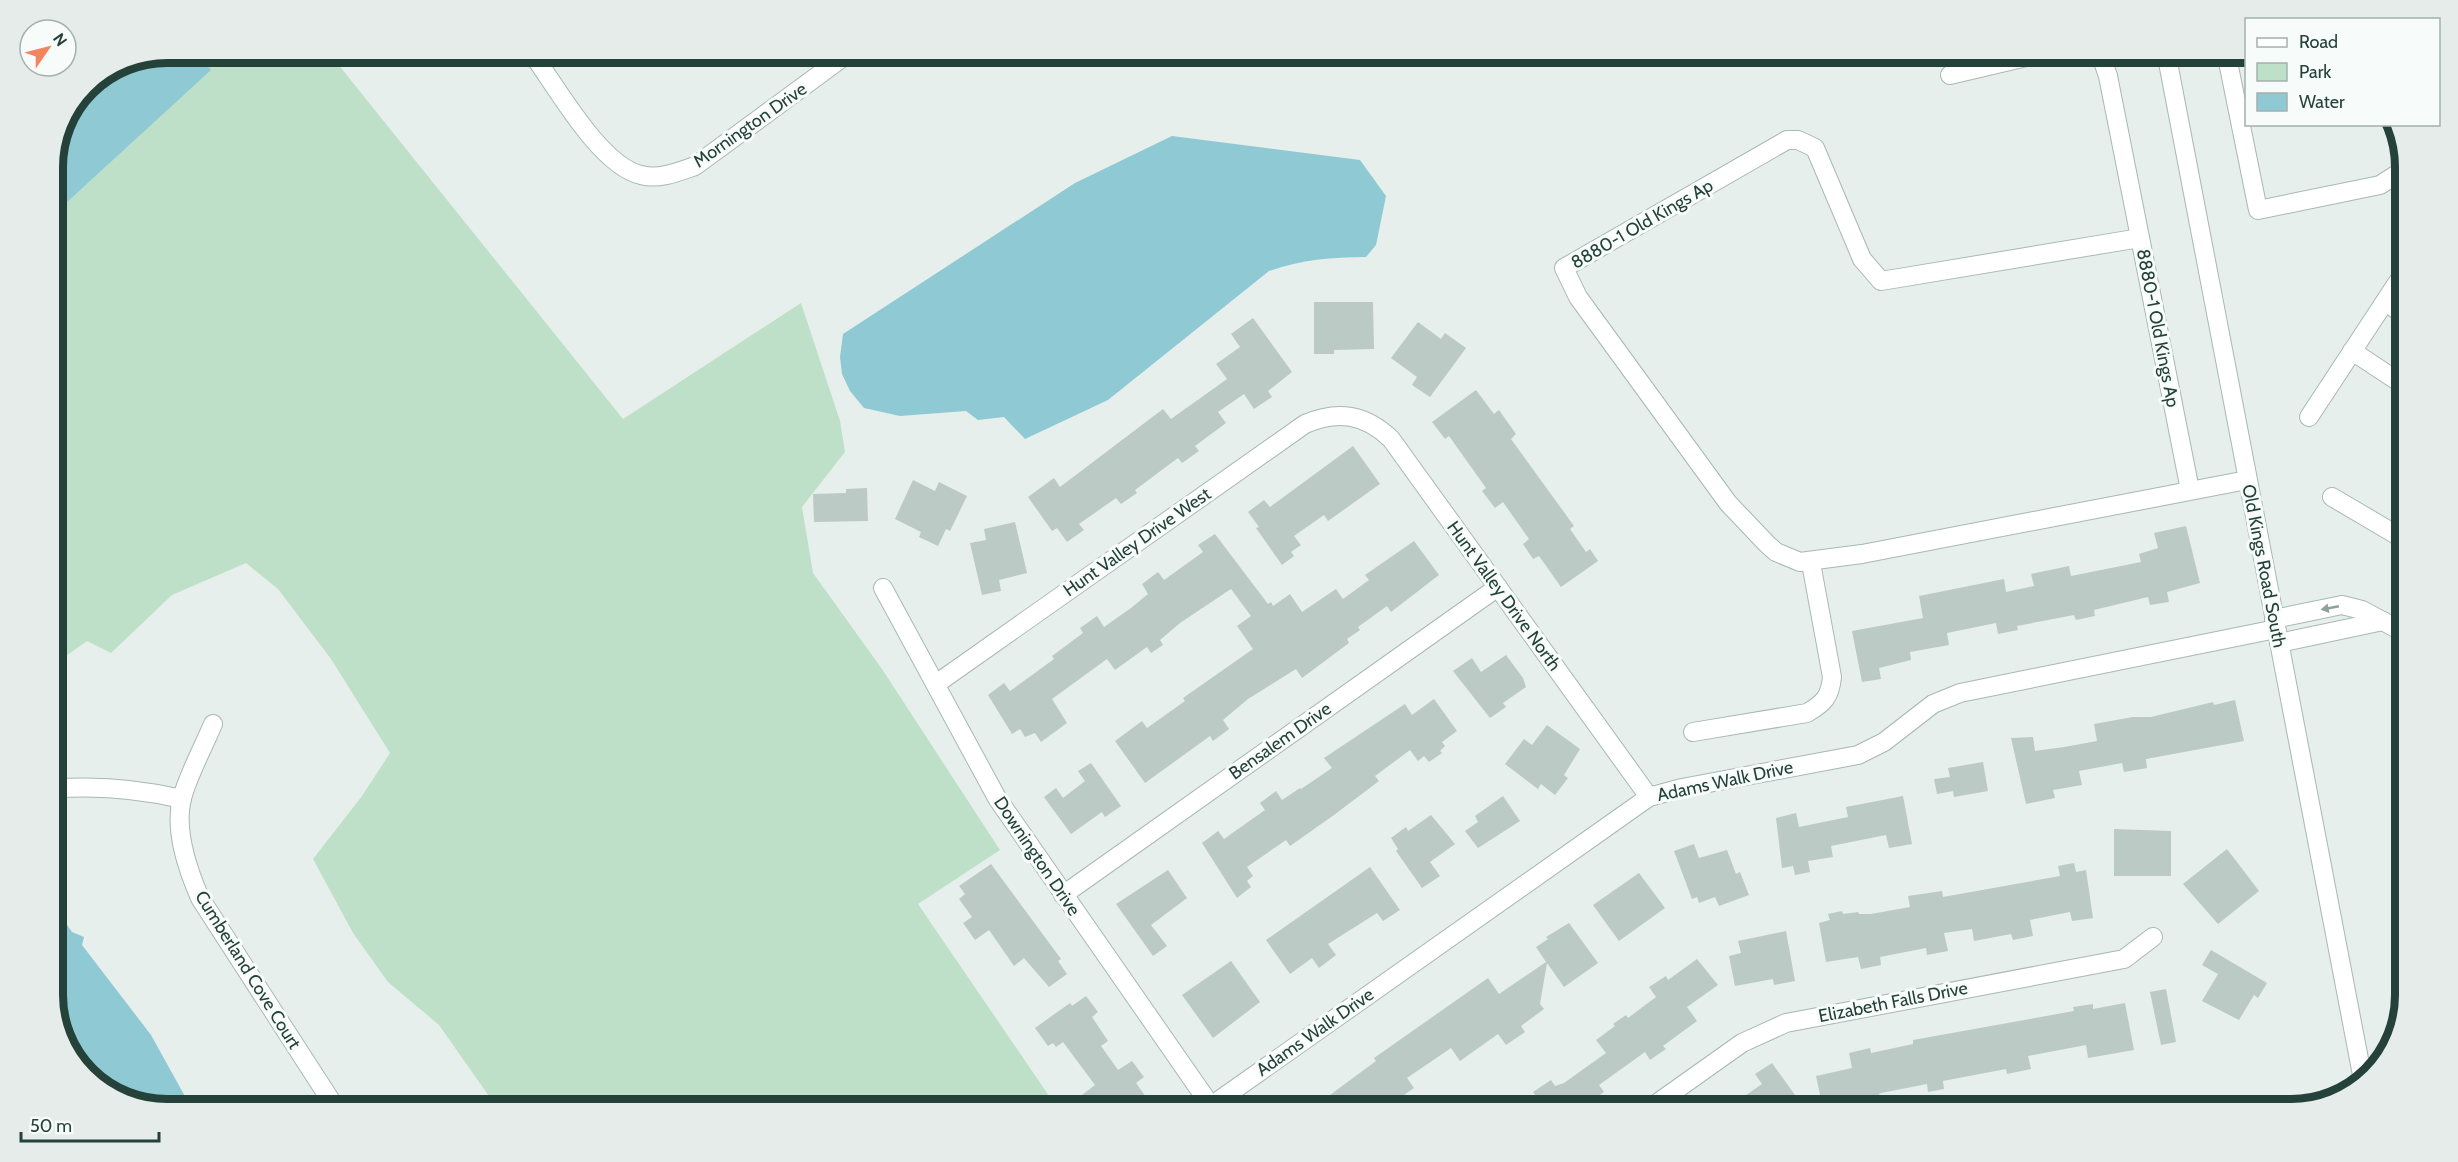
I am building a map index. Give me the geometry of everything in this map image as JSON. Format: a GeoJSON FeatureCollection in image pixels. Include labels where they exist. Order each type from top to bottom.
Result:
{"type":"FeatureCollection","features":[{"type":"Feature","properties":{"kind":"street","name":"Mornington Drive"},"geometry":{"type":"LineString","coordinates":[[539,63],[603,152],[619,166],[641,176],[668,176],[695,166],[835,63]]}},
{"type":"Feature","properties":{"kind":"street"},"geometry":{"type":"LineString","coordinates":[[1950,75],[2001,63]]}},
{"type":"Feature","properties":{"kind":"street"},"geometry":{"type":"LineString","coordinates":[[2103,63],[2140,238]]}},
{"type":"Feature","properties":{"kind":"street","name":"Old Kings Road South"},"geometry":{"type":"LineString","coordinates":[[2168,63],[2361,1072]]}},
{"type":"Feature","properties":{"kind":"street"},"geometry":{"type":"LineString","coordinates":[[2228,63],[2258,210],[2380,185],[2395,175]]}},
{"type":"Feature","properties":{"kind":"street","name":"8880-1 Old Kings Ap"},"geometry":{"type":"LineString","coordinates":[[2190,490],[2140,238],[1881,281],[1862,259],[1815,148],[1798,140],[1786,140],[1564,268],[1578,297],[1728,502],[1776,552],[1800,562],[1811,563],[2247,480]]}},
{"type":"Feature","properties":{"kind":"street"},"geometry":{"type":"LineString","coordinates":[[2309,417],[2395,286]]}},
{"type":"Feature","properties":{"kind":"street"},"geometry":{"type":"LineString","coordinates":[[2385,302],[2395,308]]}},
{"type":"Feature","properties":{"kind":"street"},"geometry":{"type":"LineString","coordinates":[[2352,351],[2395,379]]}},
{"type":"Feature","properties":{"kind":"street","name":"Hunt Valley Drive North"},"geometry":{"type":"LineString","coordinates":[[1344,415],[1363,419],[1379,427],[1391,439],[1649,797]]}},
{"type":"Feature","properties":{"kind":"street","name":"Hunt Valley Drive West"},"geometry":{"type":"LineString","coordinates":[[936,684],[1305,424],[1321,417],[1344,415]]}},
{"type":"Feature","properties":{"kind":"street"},"geometry":{"type":"LineString","coordinates":[[2332,497],[2395,534]]}},
{"type":"Feature","properties":{"kind":"street"},"geometry":{"type":"LineString","coordinates":[[1693,732],[1808,713],[1823,703],[1831,693],[1832,677],[1811,563]]}},
{"type":"Feature","properties":{"kind":"street","name":"Bensalem Drive"},"geometry":{"type":"LineString","coordinates":[[1063,895],[1498,587]]}},
{"type":"Feature","properties":{"kind":"street","name":"Downington Drive"},"geometry":{"type":"LineString","coordinates":[[883,588],[996,798],[1206,1099]]}},
{"type":"Feature","properties":{"kind":"street"},"geometry":{"type":"LineString","coordinates":[[2276,630],[2342,605],[2362,610],[2395,628]]}},
{"type":"Feature","properties":{"kind":"street"},"geometry":{"type":"LineString","coordinates":[[2276,630],[2383,621]]}},
{"type":"Feature","properties":{"kind":"street","name":"Adams Walk Drive"},"geometry":{"type":"LineString","coordinates":[[1225,1099],[1649,797],[1682,788],[1858,755],[1884,742],[1933,704],[1960,693],[2276,630]]}},
{"type":"Feature","properties":{"kind":"street","name":"Cumberland Cove Court"},"geometry":{"type":"LineString","coordinates":[[213,724],[182,799],[181,830],[186,865],[200,898],[330,1099]]}},
{"type":"Feature","properties":{"kind":"street"},"geometry":{"type":"LineString","coordinates":[[63,788],[91,785],[134,788],[182,799]]}},
{"type":"Feature","properties":{"kind":"street","name":"Elizabeth Falls Drive"},"geometry":{"type":"LineString","coordinates":[[1664,1099],[1742,1043],[1786,1023],[2124,959],[2153,937]]}},
{"type":"Feature","properties":{"kind":"green space"},"geometry":{"type":"Polygon","coordinates":[[[204,63],[337,63],[623,419],[801,303],[840,421],[845,452],[802,507],[813,573],[882,669],[1000,850],[918,904],[1051,1099],[491,1099],[439,1025],[388,982],[353,933],[313,859],[362,796],[390,753],[331,659],[278,589],[246,563],[172,595],[111,653],[87,641],[63,658],[63,206],[210,70],[204,63]]]}},
{"type":"Feature","properties":{"kind":"water"},"geometry":{"type":"Polygon","coordinates":[[[205,63],[211,70],[63,206],[65,146],[80,109],[93,93],[109,80],[146,65],[205,63]]]}},
{"type":"Feature","properties":{"kind":"water"},"geometry":{"type":"Polygon","coordinates":[[[1172,136],[1360,160],[1386,196],[1376,245],[1366,257],[1316,260],[1269,271],[1108,400],[1025,439],[1004,417],[978,420],[966,411],[900,416],[864,408],[850,391],[842,374],[840,357],[843,334],[1075,183],[1172,136]]]}},
{"type":"Feature","properties":{"kind":"water"},"geometry":{"type":"Polygon","coordinates":[[[63,919],[72,932],[84,937],[82,945],[151,1035],[186,1099],[146,1097],[127,1091],[104,1078],[80,1053],[68,1029],[63,1002],[63,919]]]}},
{"type":"Feature","properties":{"kind":"building"},"geometry":{"type":"Polygon","coordinates":[[[1314,302],[1373,302],[1374,349],[1334,350],[1334,354],[1314,354],[1314,302]]]}},
{"type":"Feature","properties":{"kind":"building"},"geometry":{"type":"Polygon","coordinates":[[[1253,318],[1292,372],[1268,391],[1272,397],[1254,409],[1244,394],[1218,412],[1226,423],[1195,446],[1199,451],[1182,463],[1178,458],[1135,490],[1137,493],[1121,504],[1116,498],[1079,524],[1084,530],[1067,542],[1057,528],[1052,531],[1028,497],[1054,478],[1060,487],[1163,409],[1171,419],[1227,379],[1216,364],[1240,347],[1231,334],[1253,318]]]}},
{"type":"Feature","properties":{"kind":"building"},"geometry":{"type":"Polygon","coordinates":[[[1418,322],[1441,339],[1445,333],[1466,348],[1430,397],[1412,385],[1417,377],[1391,358],[1418,322]]]}},
{"type":"Feature","properties":{"kind":"building"},"geometry":{"type":"Polygon","coordinates":[[[1476,390],[1494,414],[1499,410],[1516,434],[1511,439],[1574,526],[1570,529],[1586,552],[1590,549],[1598,561],[1561,587],[1539,556],[1533,559],[1523,544],[1529,539],[1503,502],[1495,508],[1482,491],[1486,488],[1449,436],[1445,439],[1432,422],[1476,390]]]}},
{"type":"Feature","properties":{"kind":"building"},"geometry":{"type":"Polygon","coordinates":[[[1353,446],[1380,484],[1328,521],[1324,515],[1294,536],[1301,545],[1291,552],[1294,556],[1282,565],[1256,528],[1259,527],[1248,512],[1264,500],[1270,507],[1353,446]]]}},
{"type":"Feature","properties":{"kind":"building"},"geometry":{"type":"Polygon","coordinates":[[[913,480],[935,491],[939,482],[967,496],[950,531],[946,529],[938,546],[919,537],[921,532],[895,519],[913,480]]]}},
{"type":"Feature","properties":{"kind":"building"},"geometry":{"type":"Polygon","coordinates":[[[867,488],[868,521],[814,522],[813,494],[846,493],[846,489],[867,488]]]}},
{"type":"Feature","properties":{"kind":"building"},"geometry":{"type":"Polygon","coordinates":[[[1015,522],[1027,573],[999,580],[1001,591],[982,595],[970,543],[986,540],[984,529],[1015,522]]]}},
{"type":"Feature","properties":{"kind":"building"},"geometry":{"type":"Polygon","coordinates":[[[2186,526],[2200,583],[2167,592],[2169,602],[2150,605],[2148,597],[2094,610],[2095,616],[2076,620],[2074,615],[2017,626],[2018,630],[1998,634],[1996,623],[1947,633],[1949,645],[1910,652],[1911,660],[1879,668],[1881,679],[1862,682],[1852,631],[1923,618],[1919,596],[2004,579],[2006,592],[2034,586],[2031,574],[2069,566],[2071,576],[2141,562],[2139,554],[2158,548],[2154,533],[2186,526]]]}},
{"type":"Feature","properties":{"kind":"building"},"geometry":{"type":"Polygon","coordinates":[[[1215,534],[1268,604],[1271,602],[1273,606],[1290,594],[1302,612],[1336,589],[1343,599],[1369,580],[1365,575],[1414,541],[1439,575],[1391,612],[1387,606],[1358,627],[1360,630],[1347,639],[1349,643],[1302,678],[1296,669],[1248,699],[1223,720],[1229,729],[1213,741],[1210,736],[1145,783],[1115,741],[1142,721],[1147,728],[1185,701],[1183,698],[1253,649],[1237,626],[1251,616],[1231,589],[1180,623],[1160,640],[1163,645],[1151,653],[1147,647],[1115,670],[1107,659],[1052,699],[1067,723],[1041,742],[1035,733],[1025,737],[1020,729],[1012,734],[988,695],[1004,683],[1010,691],[1054,659],[1052,656],[1083,633],[1080,628],[1097,616],[1104,627],[1131,608],[1148,594],[1142,584],[1158,572],[1164,580],[1203,552],[1198,545],[1215,534]]]}},
{"type":"Feature","properties":{"kind":"building"},"geometry":{"type":"Polygon","coordinates":[[[1506,655],[1523,678],[1526,687],[1503,703],[1506,707],[1490,718],[1453,671],[1472,658],[1481,672],[1506,655]]]}},
{"type":"Feature","properties":{"kind":"building"},"geometry":{"type":"Polygon","coordinates":[[[1434,699],[1457,731],[1442,742],[1445,746],[1440,751],[1442,753],[1429,762],[1424,756],[1418,761],[1410,750],[1375,776],[1379,781],[1334,815],[1290,846],[1286,840],[1247,867],[1253,876],[1247,881],[1251,887],[1237,898],[1202,843],[1218,831],[1224,839],[1265,810],[1260,803],[1276,791],[1282,800],[1332,768],[1324,758],[1405,704],[1412,715],[1434,699]]]}},
{"type":"Feature","properties":{"kind":"building"},"geometry":{"type":"Polygon","coordinates":[[[2235,700],[2244,741],[2146,759],[2147,768],[2124,772],[2122,763],[2079,771],[2082,785],[2053,790],[2055,798],[2026,804],[2011,738],[2033,737],[2035,751],[2064,747],[2097,741],[2094,724],[2133,717],[2151,717],[2213,702],[2214,705],[2235,700]]]}},
{"type":"Feature","properties":{"kind":"building"},"geometry":{"type":"Polygon","coordinates":[[[1547,725],[1580,749],[1564,775],[1568,778],[1555,795],[1541,784],[1538,789],[1505,764],[1524,739],[1532,745],[1547,725]]]}},
{"type":"Feature","properties":{"kind":"building"},"geometry":{"type":"Polygon","coordinates":[[[1983,762],[1988,791],[1954,797],[1953,791],[1937,794],[1934,779],[1950,777],[1948,768],[1983,762]]]}},
{"type":"Feature","properties":{"kind":"building"},"geometry":{"type":"Polygon","coordinates":[[[1091,763],[1121,806],[1105,817],[1102,812],[1071,834],[1044,797],[1056,788],[1063,798],[1085,781],[1078,771],[1091,763]]]}},
{"type":"Feature","properties":{"kind":"building"},"geometry":{"type":"Polygon","coordinates":[[[1503,796],[1520,821],[1478,848],[1465,831],[1478,822],[1475,816],[1503,796]]]}},
{"type":"Feature","properties":{"kind":"building"},"geometry":{"type":"Polygon","coordinates":[[[1903,796],[1912,844],[1889,848],[1886,835],[1831,846],[1833,857],[1808,861],[1810,872],[1795,875],[1793,866],[1782,868],[1776,818],[1796,813],[1799,827],[1848,817],[1846,807],[1903,796]]]}},
{"type":"Feature","properties":{"kind":"building"},"geometry":{"type":"Polygon","coordinates":[[[1431,815],[1455,844],[1430,862],[1440,876],[1422,888],[1396,851],[1398,849],[1391,838],[1406,827],[1408,831],[1431,815]]]}},
{"type":"Feature","properties":{"kind":"building"},"geometry":{"type":"Polygon","coordinates":[[[2114,829],[2171,831],[2171,876],[2114,876],[2114,829]]]}},
{"type":"Feature","properties":{"kind":"building"},"geometry":{"type":"Polygon","coordinates":[[[1694,844],[1699,858],[1727,850],[1736,874],[1740,872],[1749,895],[1719,906],[1715,897],[1699,903],[1697,897],[1692,899],[1674,851],[1694,844]]]}},
{"type":"Feature","properties":{"kind":"building"},"geometry":{"type":"Polygon","coordinates":[[[2227,849],[2259,891],[2218,924],[2183,884],[2227,849]]]}},
{"type":"Feature","properties":{"kind":"building"},"geometry":{"type":"Polygon","coordinates":[[[2074,863],[2076,872],[2086,870],[2093,918],[2072,921],[2070,912],[2030,920],[2033,936],[2013,940],[2011,934],[1974,941],[1972,929],[1944,933],[1948,951],[1927,955],[1926,948],[1880,957],[1881,965],[1861,969],[1858,957],[1826,962],[1819,923],[1830,920],[1828,914],[1842,911],[1843,914],[1858,912],[1859,914],[1871,914],[1910,907],[1908,896],[1942,891],[1943,897],[2060,876],[2058,866],[2074,863]]]}},
{"type":"Feature","properties":{"kind":"building"},"geometry":{"type":"Polygon","coordinates":[[[991,864],[1061,959],[1058,961],[1067,974],[1049,987],[1024,958],[1014,966],[989,930],[975,940],[963,923],[972,917],[959,899],[965,894],[959,886],[991,864]]]}},
{"type":"Feature","properties":{"kind":"building"},"geometry":{"type":"Polygon","coordinates":[[[1370,867],[1400,910],[1383,921],[1377,913],[1328,944],[1336,955],[1319,968],[1312,958],[1290,974],[1266,940],[1370,867]]]}},
{"type":"Feature","properties":{"kind":"building"},"geometry":{"type":"Polygon","coordinates":[[[1168,870],[1187,898],[1151,925],[1167,946],[1153,956],[1116,904],[1168,870]]]}},
{"type":"Feature","properties":{"kind":"building"},"geometry":{"type":"Polygon","coordinates":[[[1639,873],[1665,908],[1619,941],[1593,905],[1639,873]]]}},
{"type":"Feature","properties":{"kind":"building"},"geometry":{"type":"Polygon","coordinates":[[[1569,923],[1598,963],[1564,987],[1547,963],[1540,1004],[1544,1009],[1521,1026],[1525,1032],[1506,1045],[1498,1034],[1460,1061],[1451,1048],[1407,1078],[1414,1088],[1404,1095],[1406,1099],[1325,1099],[1376,1061],[1374,1058],[1488,978],[1499,994],[1546,962],[1536,947],[1548,939],[1546,937],[1569,923]]]}},
{"type":"Feature","properties":{"kind":"building"},"geometry":{"type":"Polygon","coordinates":[[[1786,931],[1795,981],[1774,985],[1773,979],[1735,986],[1729,956],[1741,953],[1738,941],[1786,931]]]}},
{"type":"Feature","properties":{"kind":"building"},"geometry":{"type":"Polygon","coordinates":[[[2211,950],[2267,983],[2258,998],[2254,995],[2239,1020],[2202,1001],[2218,974],[2202,965],[2211,950]]]}},
{"type":"Feature","properties":{"kind":"building"},"geometry":{"type":"Polygon","coordinates":[[[1697,959],[1718,985],[1687,1007],[1697,1021],[1663,1046],[1666,1049],[1650,1060],[1645,1052],[1599,1085],[1604,1092],[1594,1099],[1538,1099],[1533,1092],[1551,1080],[1555,1086],[1564,1083],[1606,1053],[1596,1040],[1615,1026],[1613,1024],[1626,1015],[1628,1018],[1656,997],[1649,987],[1666,976],[1668,980],[1697,959]]]}},
{"type":"Feature","properties":{"kind":"building"},"geometry":{"type":"Polygon","coordinates":[[[1231,961],[1260,1002],[1213,1038],[1182,995],[1231,961]]]}},
{"type":"Feature","properties":{"kind":"building"},"geometry":{"type":"Polygon","coordinates":[[[2166,989],[2176,1042],[2161,1045],[2150,992],[2166,989]]]}},
{"type":"Feature","properties":{"kind":"building"},"geometry":{"type":"Polygon","coordinates":[[[1086,996],[1098,1012],[1092,1017],[1108,1041],[1101,1046],[1118,1070],[1132,1061],[1144,1077],[1136,1083],[1147,1099],[1085,1099],[1082,1095],[1095,1085],[1063,1042],[1056,1047],[1053,1043],[1048,1046],[1035,1028],[1070,1003],[1072,1006],[1086,996]]]}},
{"type":"Feature","properties":{"kind":"building"},"geometry":{"type":"Polygon","coordinates":[[[2125,1003],[2134,1050],[2088,1058],[2086,1045],[2028,1056],[2031,1069],[2007,1074],[2006,1069],[1943,1081],[1944,1089],[1928,1092],[1927,1084],[1881,1093],[1879,1094],[1880,1099],[1821,1099],[1816,1076],[1852,1068],[1849,1053],[1870,1048],[1871,1053],[1913,1044],[1913,1040],[2074,1011],[2073,1007],[2093,1004],[2093,1009],[2125,1003]]]}},
{"type":"Feature","properties":{"kind":"building"},"geometry":{"type":"Polygon","coordinates":[[[1772,1063],[1798,1099],[1740,1099],[1762,1084],[1755,1074],[1772,1063]]]}}]}
